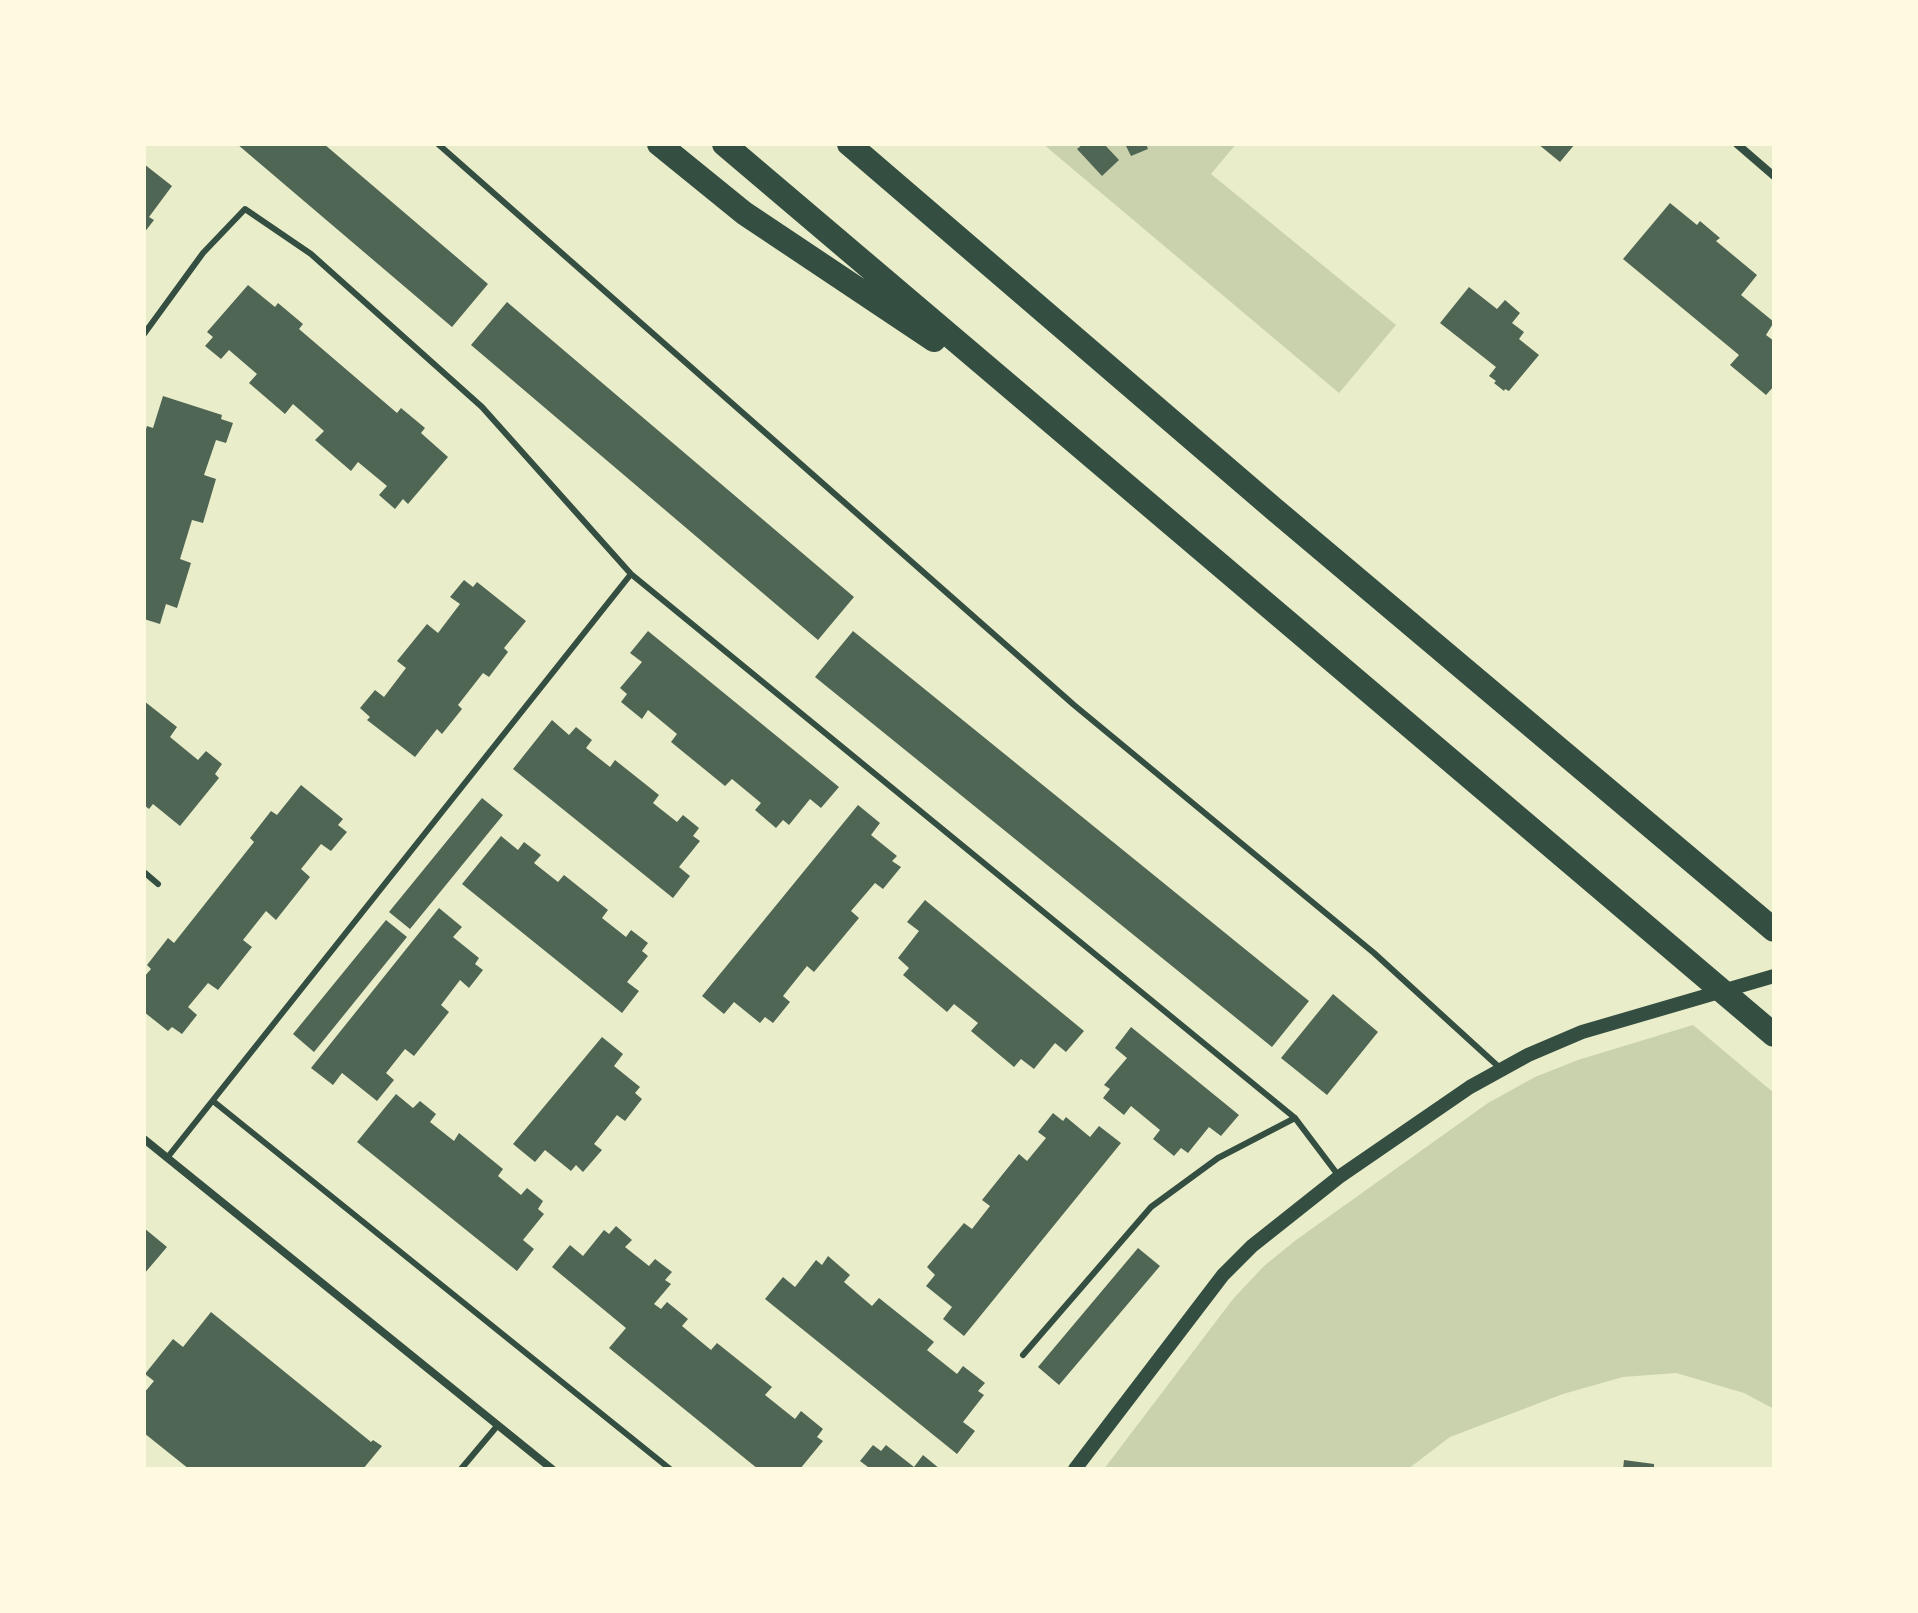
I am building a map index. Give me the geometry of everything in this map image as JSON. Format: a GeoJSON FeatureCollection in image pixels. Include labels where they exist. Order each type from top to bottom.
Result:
{"type":"FeatureCollection","features":[{"type":"Feature","properties":{"kind":"highway"},"geometry":{"type":"LineString","coordinates":[[659,144],[744,213],[1031,406]]}},
{"type":"Feature","properties":{"kind":"highway"},"geometry":{"type":"LineString","coordinates":[[724,144],[1774,1035]]}},
{"type":"Feature","properties":{"kind":"highway"},"geometry":{"type":"LineString","coordinates":[[849,144],[1262,499],[1774,930]]}},
{"type":"Feature","properties":{"kind":"street"},"geometry":{"type":"LineString","coordinates":[[1737,144],[1774,176]]}},
{"type":"Feature","properties":{"kind":"street"},"geometry":{"type":"LineString","coordinates":[[1075,1469],[1223,1275],[1252,1246],[1339,1177],[1500,1068],[1582,1032],[1774,976]]}},
{"type":"Feature","properties":{"kind":"street"},"geometry":{"type":"LineString","coordinates":[[144,1139],[552,1469]]}},
{"type":"Feature","properties":{"kind":"lane"},"geometry":{"type":"LineString","coordinates":[[438,144],[1074,705],[1374,953],[1500,1068]]}},
{"type":"Feature","properties":{"kind":"lane"},"geometry":{"type":"LineString","coordinates":[[144,334],[203,253],[245,209],[311,254],[482,407],[631,574],[1295,1118],[1339,1177]]}},
{"type":"Feature","properties":{"kind":"lane"},"geometry":{"type":"LineString","coordinates":[[167,1158],[631,574]]}},
{"type":"Feature","properties":{"kind":"lane"},"geometry":{"type":"LineString","coordinates":[[144,872],[158,884]]}},
{"type":"Feature","properties":{"kind":"lane"},"geometry":{"type":"LineString","coordinates":[[213,1101],[660,1466],[670,1469]]}},
{"type":"Feature","properties":{"kind":"lane"},"geometry":{"type":"LineString","coordinates":[[1023,1355],[1151,1207],[1218,1158],[1295,1118]]}},
{"type":"Feature","properties":{"kind":"lane"},"geometry":{"type":"LineString","coordinates":[[461,1469],[498,1425]]}},
{"type":"Feature","properties":{"kind":"green space"},"geometry":{"type":"Polygon","coordinates":[[[1043,144],[1236,144],[1211,174],[1396,325],[1339,393],[1043,144]]]}},
{"type":"Feature","properties":{"kind":"green space"},"geometry":{"type":"Polygon","coordinates":[[[1693,1025],[1774,1093],[1774,1409],[1744,1393],[1676,1373],[1623,1377],[1563,1394],[1450,1437],[1408,1469],[1104,1469],[1233,1299],[1264,1266],[1296,1240],[1488,1103],[1535,1077],[1578,1060],[1693,1025]]]}},
{"type":"Feature","properties":{"kind":"building"},"geometry":{"type":"Polygon","coordinates":[[[237,144],[324,144],[488,284],[452,327],[237,144]]]}},
{"type":"Feature","properties":{"kind":"building"},"geometry":{"type":"Polygon","coordinates":[[[1083,144],[1104,144],[1119,160],[1102,176],[1077,149],[1083,144]]]}},
{"type":"Feature","properties":{"kind":"building"},"geometry":{"type":"Polygon","coordinates":[[[1125,144],[1146,144],[1148,149],[1131,156],[1125,144]]]}},
{"type":"Feature","properties":{"kind":"building"},"geometry":{"type":"Polygon","coordinates":[[[1538,144],[1575,144],[1560,162],[1538,144]]]}},
{"type":"Feature","properties":{"kind":"building"},"geometry":{"type":"Polygon","coordinates":[[[144,164],[172,186],[149,217],[154,220],[144,233],[144,164]]]}},
{"type":"Feature","properties":{"kind":"building"},"geometry":{"type":"Polygon","coordinates":[[[1670,203],[1697,225],[1700,221],[1720,238],[1716,241],[1757,275],[1741,295],[1774,322],[1766,335],[1774,341],[1774,386],[1766,395],[1730,365],[1739,355],[1623,259],[1670,203]]]}},
{"type":"Feature","properties":{"kind":"building"},"geometry":{"type":"Polygon","coordinates":[[[248,285],[275,307],[278,303],[303,324],[299,329],[397,413],[401,408],[425,428],[421,433],[448,457],[408,504],[403,499],[395,509],[379,495],[387,486],[358,462],[351,471],[315,440],[324,431],[293,404],[285,414],[249,383],[257,374],[229,350],[221,359],[205,346],[213,337],[207,332],[248,285]]]}},
{"type":"Feature","properties":{"kind":"building"},"geometry":{"type":"Polygon","coordinates":[[[1469,287],[1497,309],[1505,300],[1520,313],[1512,323],[1524,332],[1519,339],[1539,355],[1509,391],[1504,391],[1489,376],[1496,367],[1440,323],[1469,287]]]}},
{"type":"Feature","properties":{"kind":"building"},"geometry":{"type":"Polygon","coordinates":[[[507,302],[854,597],[818,640],[471,345],[507,302]]]}},
{"type":"Feature","properties":{"kind":"building"},"geometry":{"type":"Polygon","coordinates":[[[163,396],[222,415],[221,419],[233,423],[226,443],[216,440],[204,475],[216,479],[203,523],[192,520],[180,559],[191,563],[177,608],[166,604],[160,624],[144,619],[144,435],[147,426],[153,428],[163,396]]]}},
{"type":"Feature","properties":{"kind":"building"},"geometry":{"type":"Polygon","coordinates":[[[464,580],[473,587],[477,582],[526,621],[504,648],[508,652],[489,677],[483,673],[458,705],[462,709],[442,734],[437,729],[415,757],[367,720],[370,717],[360,708],[375,690],[384,697],[406,668],[397,661],[427,624],[438,633],[460,604],[450,597],[464,580]]]}},
{"type":"Feature","properties":{"kind":"building"},"geometry":{"type":"Polygon","coordinates":[[[648,631],[839,787],[821,808],[810,799],[789,825],[783,820],[776,828],[755,810],[761,803],[732,779],[725,786],[671,742],[677,734],[648,710],[642,719],[621,702],[627,694],[620,688],[642,662],[630,653],[648,631]]]}},
{"type":"Feature","properties":{"kind":"building"},"geometry":{"type":"Polygon","coordinates":[[[853,631],[1309,1001],[1272,1047],[815,677],[853,631]]]}},
{"type":"Feature","properties":{"kind":"building"},"geometry":{"type":"Polygon","coordinates":[[[144,701],[177,727],[170,737],[198,760],[206,751],[222,764],[215,774],[219,778],[180,826],[153,804],[149,809],[144,805],[144,701]]]}},
{"type":"Feature","properties":{"kind":"building"},"geometry":{"type":"Polygon","coordinates":[[[552,720],[569,735],[576,727],[592,740],[586,748],[610,767],[615,760],[659,795],[653,803],[677,822],[683,815],[699,828],[693,836],[700,841],[679,867],[690,876],[673,898],[513,769],[552,720]]]}},
{"type":"Feature","properties":{"kind":"building"},"geometry":{"type":"Polygon","coordinates":[[[301,785],[343,819],[338,825],[347,832],[331,851],[321,844],[301,869],[310,877],[276,920],[266,911],[243,940],[252,947],[218,990],[208,983],[188,1007],[197,1015],[182,1034],[172,1027],[168,1031],[144,1012],[144,977],[151,969],[147,965],[168,938],[174,943],[254,842],[250,838],[271,811],[277,815],[301,785]]]}},
{"type":"Feature","properties":{"kind":"building"},"geometry":{"type":"Polygon","coordinates":[[[482,798],[503,815],[410,929],[389,912],[482,798]]]}},
{"type":"Feature","properties":{"kind":"building"},"geometry":{"type":"Polygon","coordinates":[[[858,805],[880,823],[871,835],[897,856],[892,861],[901,867],[883,889],[875,883],[851,911],[859,918],[814,972],[807,966],[783,996],[790,1002],[773,1023],[765,1017],[760,1023],[734,1002],[724,1014],[702,996],[858,805]]]}},
{"type":"Feature","properties":{"kind":"building"},"geometry":{"type":"Polygon","coordinates":[[[501,836],[518,850],[524,842],[541,855],[534,863],[558,882],[564,875],[608,910],[602,918],[626,937],[631,930],[648,943],[642,951],[648,956],[627,982],[639,991],[622,1013],[462,884],[501,836]]]}},
{"type":"Feature","properties":{"kind":"building"},"geometry":{"type":"Polygon","coordinates":[[[925,900],[1084,1031],[1066,1052],[1055,1043],[1034,1069],[1021,1059],[1014,1067],[971,1031],[978,1023],[954,1004],[947,1012],[903,975],[909,968],[898,958],[919,931],[907,922],[925,900]]]}},
{"type":"Feature","properties":{"kind":"building"},"geometry":{"type":"Polygon","coordinates":[[[439,908],[462,927],[453,937],[479,958],[475,964],[483,970],[469,988],[460,980],[441,1005],[449,1012],[414,1056],[405,1049],[386,1073],[394,1080],[377,1101],[342,1073],[333,1085],[311,1068],[439,908]]]}},
{"type":"Feature","properties":{"kind":"building"},"geometry":{"type":"Polygon","coordinates":[[[386,920],[407,937],[314,1052],[293,1034],[386,920]]]}},
{"type":"Feature","properties":{"kind":"building"},"geometry":{"type":"Polygon","coordinates":[[[1333,994],[1378,1032],[1327,1095],[1281,1058],[1333,994]]]}},
{"type":"Feature","properties":{"kind":"building"},"geometry":{"type":"Polygon","coordinates":[[[1131,1027],[1239,1115],[1221,1136],[1209,1127],[1188,1153],[1181,1148],[1174,1156],[1153,1139],[1160,1130],[1131,1106],[1124,1115],[1103,1098],[1110,1089],[1104,1085],[1127,1058],[1115,1048],[1131,1027]]]}},
{"type":"Feature","properties":{"kind":"building"},"geometry":{"type":"Polygon","coordinates":[[[602,1037],[623,1054],[614,1066],[640,1087],[635,1093],[642,1099],[625,1121],[617,1115],[594,1144],[602,1150],[583,1172],[576,1165],[571,1171],[545,1150],[535,1162],[513,1144],[602,1037]]]}},
{"type":"Feature","properties":{"kind":"building"},"geometry":{"type":"Polygon","coordinates":[[[396,1094],[413,1108],[420,1101],[436,1114],[430,1122],[454,1141],[459,1133],[503,1169],[498,1176],[521,1195],[527,1188],[543,1201],[538,1209],[544,1214],[523,1240],[534,1249],[517,1271],[357,1142],[396,1094]]]}},
{"type":"Feature","properties":{"kind":"building"},"geometry":{"type":"Polygon","coordinates":[[[1053,1113],[1063,1121],[1066,1117],[1090,1137],[1099,1126],[1121,1143],[964,1336],[943,1319],[952,1307],[926,1286],[935,1275],[927,1267],[964,1223],[972,1229],[990,1206],[982,1200],[1019,1154],[1027,1161],[1046,1138],[1038,1132],[1053,1113]]]}},
{"type":"Feature","properties":{"kind":"building"},"geometry":{"type":"Polygon","coordinates":[[[616,1226],[632,1240],[625,1247],[649,1266],[655,1259],[672,1272],[665,1280],[671,1284],[654,1304],[661,1309],[667,1302],[688,1319],[682,1326],[711,1350],[717,1343],[772,1387],[765,1395],[795,1419],[801,1411],[823,1429],[817,1437],[823,1441],[800,1469],[758,1469],[609,1348],[626,1328],[552,1267],[570,1245],[583,1256],[604,1230],[609,1234],[616,1226]]]}},
{"type":"Feature","properties":{"kind":"building"},"geometry":{"type":"Polygon","coordinates":[[[144,1228],[167,1247],[144,1274],[144,1228]]]}},
{"type":"Feature","properties":{"kind":"building"},"geometry":{"type":"Polygon","coordinates":[[[1138,1248],[1160,1266],[1059,1385],[1038,1367],[1138,1248]]]}},
{"type":"Feature","properties":{"kind":"building"},"geometry":{"type":"Polygon","coordinates":[[[828,1256],[850,1275],[844,1282],[872,1306],[879,1298],[934,1342],[927,1350],[957,1374],[963,1366],[985,1383],[978,1391],[984,1395],[963,1422],[975,1431],[957,1454],[765,1299],[783,1277],[795,1287],[816,1260],[822,1265],[828,1256]]]}},
{"type":"Feature","properties":{"kind":"building"},"geometry":{"type":"Polygon","coordinates":[[[211,1312],[371,1442],[373,1440],[382,1446],[363,1469],[189,1469],[144,1433],[144,1393],[154,1381],[145,1374],[173,1339],[183,1347],[211,1312]]]}},
{"type":"Feature","properties":{"kind":"building"},"geometry":{"type":"Polygon","coordinates":[[[873,1445],[881,1451],[886,1445],[914,1467],[923,1455],[940,1469],[866,1469],[868,1467],[860,1461],[873,1445]]]}},
{"type":"Feature","properties":{"kind":"building"},"geometry":{"type":"Polygon","coordinates":[[[1624,1460],[1654,1464],[1654,1469],[1623,1469],[1624,1460]]]}}]}
